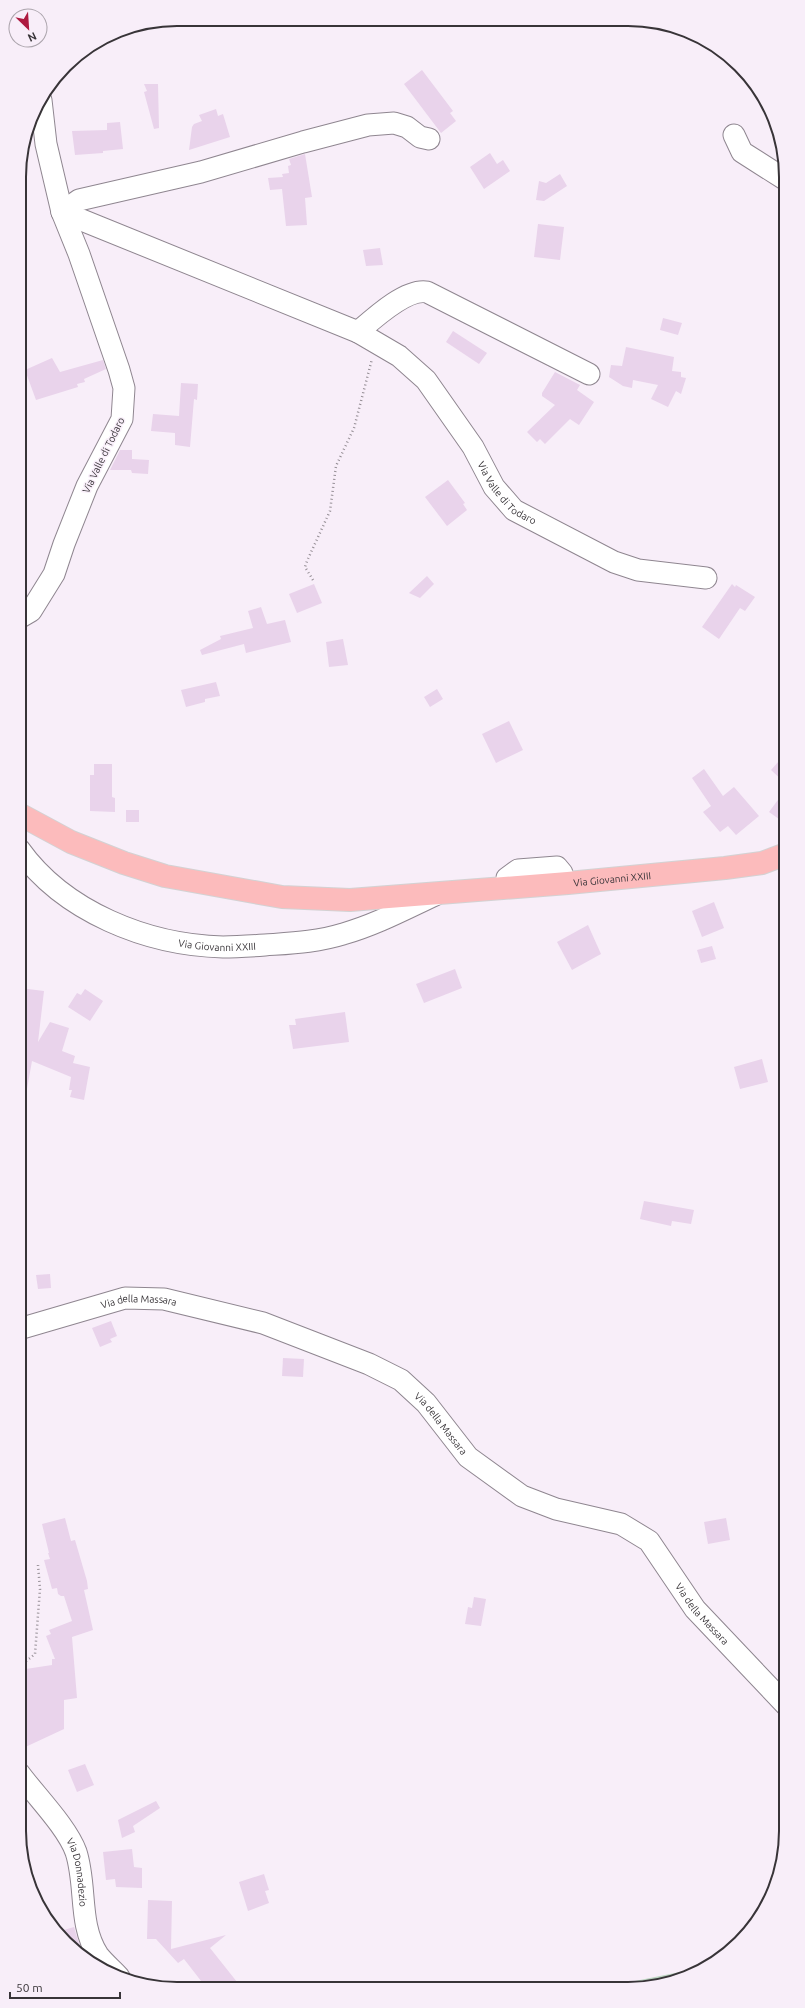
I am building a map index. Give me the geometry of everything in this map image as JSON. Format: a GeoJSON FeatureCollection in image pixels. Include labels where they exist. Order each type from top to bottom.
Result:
{"type":"FeatureCollection","features":[{"type":"Feature","properties":{"kind":"main road","name":"Via Giovanni XXIII"},"geometry":{"type":"LineString","coordinates":[[26,818],[71,842],[124,864],[165,876],[249,893],[282,897],[350,900],[436,894],[725,868],[762,863],[779,857]]}},
{"type":"Feature","properties":{"kind":"street","name":"Via Valle di Todaro"},"geometry":{"type":"LineString","coordinates":[[26,614],[31,611],[54,574],[87,486],[122,419],[124,388],[79,254],[62,212],[46,144],[42,110]]}},
{"type":"Feature","properties":{"kind":"street"},"geometry":{"type":"LineString","coordinates":[[62,212],[79,200],[202,172],[303,142],[368,125],[394,123],[407,127],[420,137],[429,139]]}},
{"type":"Feature","properties":{"kind":"street"},"geometry":{"type":"LineString","coordinates":[[734,135],[742,152],[779,176]]}},
{"type":"Feature","properties":{"kind":"street","name":"Via Valle di Todaro"},"geometry":{"type":"LineString","coordinates":[[62,212],[358,332],[399,356],[426,380],[473,447],[494,487],[514,510],[614,562],[638,570],[706,578]]}},
{"type":"Feature","properties":{"kind":"street"},"geometry":{"type":"LineString","coordinates":[[358,332],[378,315],[419,290],[427,292],[589,374]]}},
{"type":"Feature","properties":{"kind":"street","name":"Via Giovanni XXIII"},"geometry":{"type":"LineString","coordinates":[[26,858],[47,882],[62,894],[77,903],[140,933],[169,941],[223,947],[289,945],[317,941],[362,928],[436,894]]}},
{"type":"Feature","properties":{"kind":"street","name":"Via della Massara"},"geometry":{"type":"LineString","coordinates":[[26,1327],[125,1298],[164,1299],[263,1323],[369,1364],[401,1380],[426,1403],[468,1457],[522,1496],[556,1509],[621,1524],[649,1541],[695,1609],[779,1689]]}},
{"type":"Feature","properties":{"kind":"street","name":"Via Donnadezio"},"geometry":{"type":"LineString","coordinates":[[26,1782],[70,1838],[76,1853],[81,1878],[86,1927],[99,1956],[107,1965]]}},
{"type":"Feature","properties":{"kind":"path"},"geometry":{"type":"LineString","coordinates":[[313,580],[307,572],[307,561],[330,511],[336,466],[354,428],[375,343]]}},
{"type":"Feature","properties":{"kind":"path"},"geometry":{"type":"LineString","coordinates":[[26,1661],[35,1654],[40,1589],[38,1566]]}},
{"type":"Feature","properties":{"kind":"green space"},"geometry":{"type":"Polygon","coordinates":[[[687,1971],[648,1981],[630,1982],[687,1971]]]}},
{"type":"Feature","properties":{"kind":"building"},"geometry":{"type":"Polygon","coordinates":[[[422,70],[453,111],[450,113],[456,121],[441,133],[404,84],[422,70]]]}},
{"type":"Feature","properties":{"kind":"building"},"geometry":{"type":"Polygon","coordinates":[[[144,84],[158,84],[159,128],[154,129],[144,92],[147,91],[144,84]]]}},
{"type":"Feature","properties":{"kind":"building"},"geometry":{"type":"Polygon","coordinates":[[[216,109],[218,116],[223,114],[230,137],[189,150],[192,127],[194,124],[202,121],[199,115],[216,109]]]}},
{"type":"Feature","properties":{"kind":"building"},"geometry":{"type":"Polygon","coordinates":[[[120,122],[123,149],[103,151],[103,153],[75,155],[72,131],[107,130],[107,123],[120,122]]]}},
{"type":"Feature","properties":{"kind":"building"},"geometry":{"type":"Polygon","coordinates":[[[490,153],[497,164],[503,160],[510,171],[484,189],[470,167],[490,153]]]}},
{"type":"Feature","properties":{"kind":"building"},"geometry":{"type":"Polygon","coordinates":[[[305,154],[312,197],[305,198],[307,225],[286,226],[282,189],[270,190],[268,178],[283,177],[282,174],[289,173],[288,166],[291,165],[289,159],[305,154]]]}},
{"type":"Feature","properties":{"kind":"building"},"geometry":{"type":"Polygon","coordinates":[[[560,174],[567,186],[544,201],[536,200],[539,181],[546,183],[560,174]]]}},
{"type":"Feature","properties":{"kind":"building"},"geometry":{"type":"Polygon","coordinates":[[[538,224],[564,227],[560,260],[534,257],[538,224]]]}},
{"type":"Feature","properties":{"kind":"building"},"geometry":{"type":"Polygon","coordinates":[[[380,248],[383,265],[366,266],[363,250],[380,248]]]}},
{"type":"Feature","properties":{"kind":"building"},"geometry":{"type":"Polygon","coordinates":[[[663,318],[682,323],[678,335],[660,330],[663,318]]]}},
{"type":"Feature","properties":{"kind":"building"},"geometry":{"type":"Polygon","coordinates":[[[453,331],[487,353],[479,364],[446,342],[453,331]]]}},
{"type":"Feature","properties":{"kind":"building"},"geometry":{"type":"Polygon","coordinates":[[[626,347],[674,357],[672,371],[681,372],[681,377],[686,378],[681,394],[676,391],[668,407],[651,399],[658,385],[633,380],[632,388],[623,386],[609,377],[611,365],[622,366],[626,347]]]}},
{"type":"Feature","properties":{"kind":"building"},"geometry":{"type":"Polygon","coordinates":[[[52,358],[60,372],[103,360],[106,369],[84,379],[85,382],[77,384],[78,387],[36,400],[26,370],[52,358]]]}},
{"type":"Feature","properties":{"kind":"building"},"geometry":{"type":"Polygon","coordinates":[[[555,372],[580,385],[577,390],[594,402],[579,425],[570,419],[545,444],[540,439],[537,442],[527,432],[555,405],[542,396],[542,393],[555,372]]]}},
{"type":"Feature","properties":{"kind":"building"},"geometry":{"type":"Polygon","coordinates":[[[181,383],[198,384],[197,400],[194,399],[190,447],[175,445],[175,433],[151,431],[153,414],[179,416],[181,383]]]}},
{"type":"Feature","properties":{"kind":"building"},"geometry":{"type":"Polygon","coordinates":[[[120,450],[132,450],[132,459],[149,460],[148,474],[132,473],[131,470],[110,470],[120,450]]]}},
{"type":"Feature","properties":{"kind":"building"},"geometry":{"type":"Polygon","coordinates":[[[448,480],[465,503],[463,504],[467,510],[447,526],[425,497],[448,480]]]}},
{"type":"Feature","properties":{"kind":"building"},"geometry":{"type":"Polygon","coordinates":[[[427,576],[434,584],[420,598],[409,593],[427,576]]]}},
{"type":"Feature","properties":{"kind":"building"},"geometry":{"type":"Polygon","coordinates":[[[314,584],[322,603],[297,613],[289,594],[314,584]]]}},
{"type":"Feature","properties":{"kind":"building"},"geometry":{"type":"Polygon","coordinates":[[[732,584],[755,597],[745,611],[740,608],[719,639],[702,627],[732,584]]]}},
{"type":"Feature","properties":{"kind":"building"},"geometry":{"type":"Polygon","coordinates":[[[261,607],[267,624],[285,620],[291,642],[246,653],[244,644],[202,655],[200,650],[221,639],[220,636],[253,628],[248,611],[261,607]]]}},
{"type":"Feature","properties":{"kind":"building"},"geometry":{"type":"Polygon","coordinates":[[[343,639],[348,665],[329,667],[326,642],[343,639]]]}},
{"type":"Feature","properties":{"kind":"building"},"geometry":{"type":"Polygon","coordinates":[[[216,682],[220,696],[205,699],[205,702],[186,707],[181,690],[216,682]]]}},
{"type":"Feature","properties":{"kind":"building"},"geometry":{"type":"Polygon","coordinates":[[[437,689],[443,699],[430,707],[424,697],[437,689]]]}},
{"type":"Feature","properties":{"kind":"building"},"geometry":{"type":"Polygon","coordinates":[[[509,721],[523,750],[496,763],[482,734],[509,721]]]}},
{"type":"Feature","properties":{"kind":"building"},"geometry":{"type":"Polygon","coordinates":[[[779,761],[779,777],[771,770],[779,761]]]}},
{"type":"Feature","properties":{"kind":"building"},"geometry":{"type":"Polygon","coordinates":[[[94,764],[112,764],[112,797],[115,798],[115,812],[90,811],[90,775],[94,775],[94,764]]]}},
{"type":"Feature","properties":{"kind":"building"},"geometry":{"type":"Polygon","coordinates":[[[704,769],[723,796],[734,787],[759,816],[736,835],[728,826],[720,832],[703,812],[711,806],[692,778],[704,769]]]}},
{"type":"Feature","properties":{"kind":"building"},"geometry":{"type":"Polygon","coordinates":[[[779,798],[779,819],[769,812],[779,798]]]}},
{"type":"Feature","properties":{"kind":"building"},"geometry":{"type":"Polygon","coordinates":[[[126,810],[139,810],[139,822],[126,822],[126,810]]]}},
{"type":"Feature","properties":{"kind":"building"},"geometry":{"type":"Polygon","coordinates":[[[714,902],[724,928],[702,937],[692,911],[714,902]]]}},
{"type":"Feature","properties":{"kind":"building"},"geometry":{"type":"Polygon","coordinates":[[[588,925],[601,954],[572,970],[557,942],[588,925]]]}},
{"type":"Feature","properties":{"kind":"building"},"geometry":{"type":"Polygon","coordinates":[[[712,946],[716,959],[701,963],[697,950],[712,946]]]}},
{"type":"Feature","properties":{"kind":"building"},"geometry":{"type":"Polygon","coordinates":[[[455,969],[462,988],[424,1003],[416,984],[455,969]]]}},
{"type":"Feature","properties":{"kind":"building"},"geometry":{"type":"Polygon","coordinates":[[[26,989],[44,991],[38,1042],[50,1022],[69,1028],[62,1051],[75,1056],[73,1063],[90,1067],[84,1100],[70,1097],[72,1090],[69,1090],[71,1077],[32,1061],[26,1094],[26,989]]]}},
{"type":"Feature","properties":{"kind":"building"},"geometry":{"type":"Polygon","coordinates":[[[85,989],[103,1001],[90,1021],[68,1007],[77,993],[81,995],[85,989]]]}},
{"type":"Feature","properties":{"kind":"building"},"geometry":{"type":"Polygon","coordinates":[[[345,1012],[349,1042],[293,1049],[289,1025],[296,1025],[295,1019],[345,1012]]]}},
{"type":"Feature","properties":{"kind":"building"},"geometry":{"type":"Polygon","coordinates":[[[762,1059],[768,1082],[740,1089],[734,1067],[762,1059]]]}},
{"type":"Feature","properties":{"kind":"building"},"geometry":{"type":"Polygon","coordinates":[[[644,1201],[694,1210],[691,1224],[672,1221],[671,1226],[640,1219],[644,1201]]]}},
{"type":"Feature","properties":{"kind":"building"},"geometry":{"type":"Polygon","coordinates":[[[50,1274],[51,1288],[38,1289],[36,1275],[50,1274]]]}},
{"type":"Feature","properties":{"kind":"building"},"geometry":{"type":"Polygon","coordinates":[[[111,1321],[117,1336],[110,1339],[112,1342],[100,1347],[92,1328],[111,1321]]]}},
{"type":"Feature","properties":{"kind":"building"},"geometry":{"type":"Polygon","coordinates":[[[283,1358],[304,1359],[303,1377],[282,1376],[283,1358]]]}},
{"type":"Feature","properties":{"kind":"building"},"geometry":{"type":"Polygon","coordinates":[[[65,1518],[71,1541],[75,1540],[87,1581],[88,1589],[84,1590],[93,1630],[72,1637],[77,1698],[64,1700],[64,1729],[26,1747],[26,1669],[52,1665],[52,1659],[55,1659],[46,1636],[51,1634],[49,1630],[72,1621],[64,1596],[58,1594],[57,1588],[52,1589],[44,1560],[50,1559],[42,1524],[65,1518]]]}},
{"type":"Feature","properties":{"kind":"building"},"geometry":{"type":"Polygon","coordinates":[[[726,1518],[730,1540],[708,1544],[704,1522],[726,1518]]]}},
{"type":"Feature","properties":{"kind":"building"},"geometry":{"type":"Polygon","coordinates":[[[474,1597],[486,1599],[481,1626],[465,1624],[468,1607],[472,1608],[474,1597]]]}},
{"type":"Feature","properties":{"kind":"building"},"geometry":{"type":"Polygon","coordinates":[[[85,1764],[94,1785],[77,1792],[68,1770],[85,1764]]]}},
{"type":"Feature","properties":{"kind":"building"},"geometry":{"type":"Polygon","coordinates":[[[156,1801],[160,1808],[133,1826],[135,1832],[122,1838],[118,1820],[156,1801]]]}},
{"type":"Feature","properties":{"kind":"building"},"geometry":{"type":"Polygon","coordinates":[[[132,1849],[134,1867],[142,1868],[142,1888],[116,1887],[115,1879],[106,1880],[103,1852],[132,1849]]]}},
{"type":"Feature","properties":{"kind":"building"},"geometry":{"type":"Polygon","coordinates":[[[264,1874],[269,1890],[265,1891],[269,1903],[248,1911],[239,1882],[264,1874]]]}},
{"type":"Feature","properties":{"kind":"building"},"geometry":{"type":"Polygon","coordinates":[[[148,1900],[172,1901],[171,1949],[226,1935],[210,1948],[237,1982],[202,1982],[184,1959],[178,1963],[156,1939],[147,1939],[148,1900]]]}},
{"type":"Feature","properties":{"kind":"building"},"geometry":{"type":"Polygon","coordinates":[[[74,1927],[80,1948],[77,1945],[63,1930],[74,1927]]]}}]}
